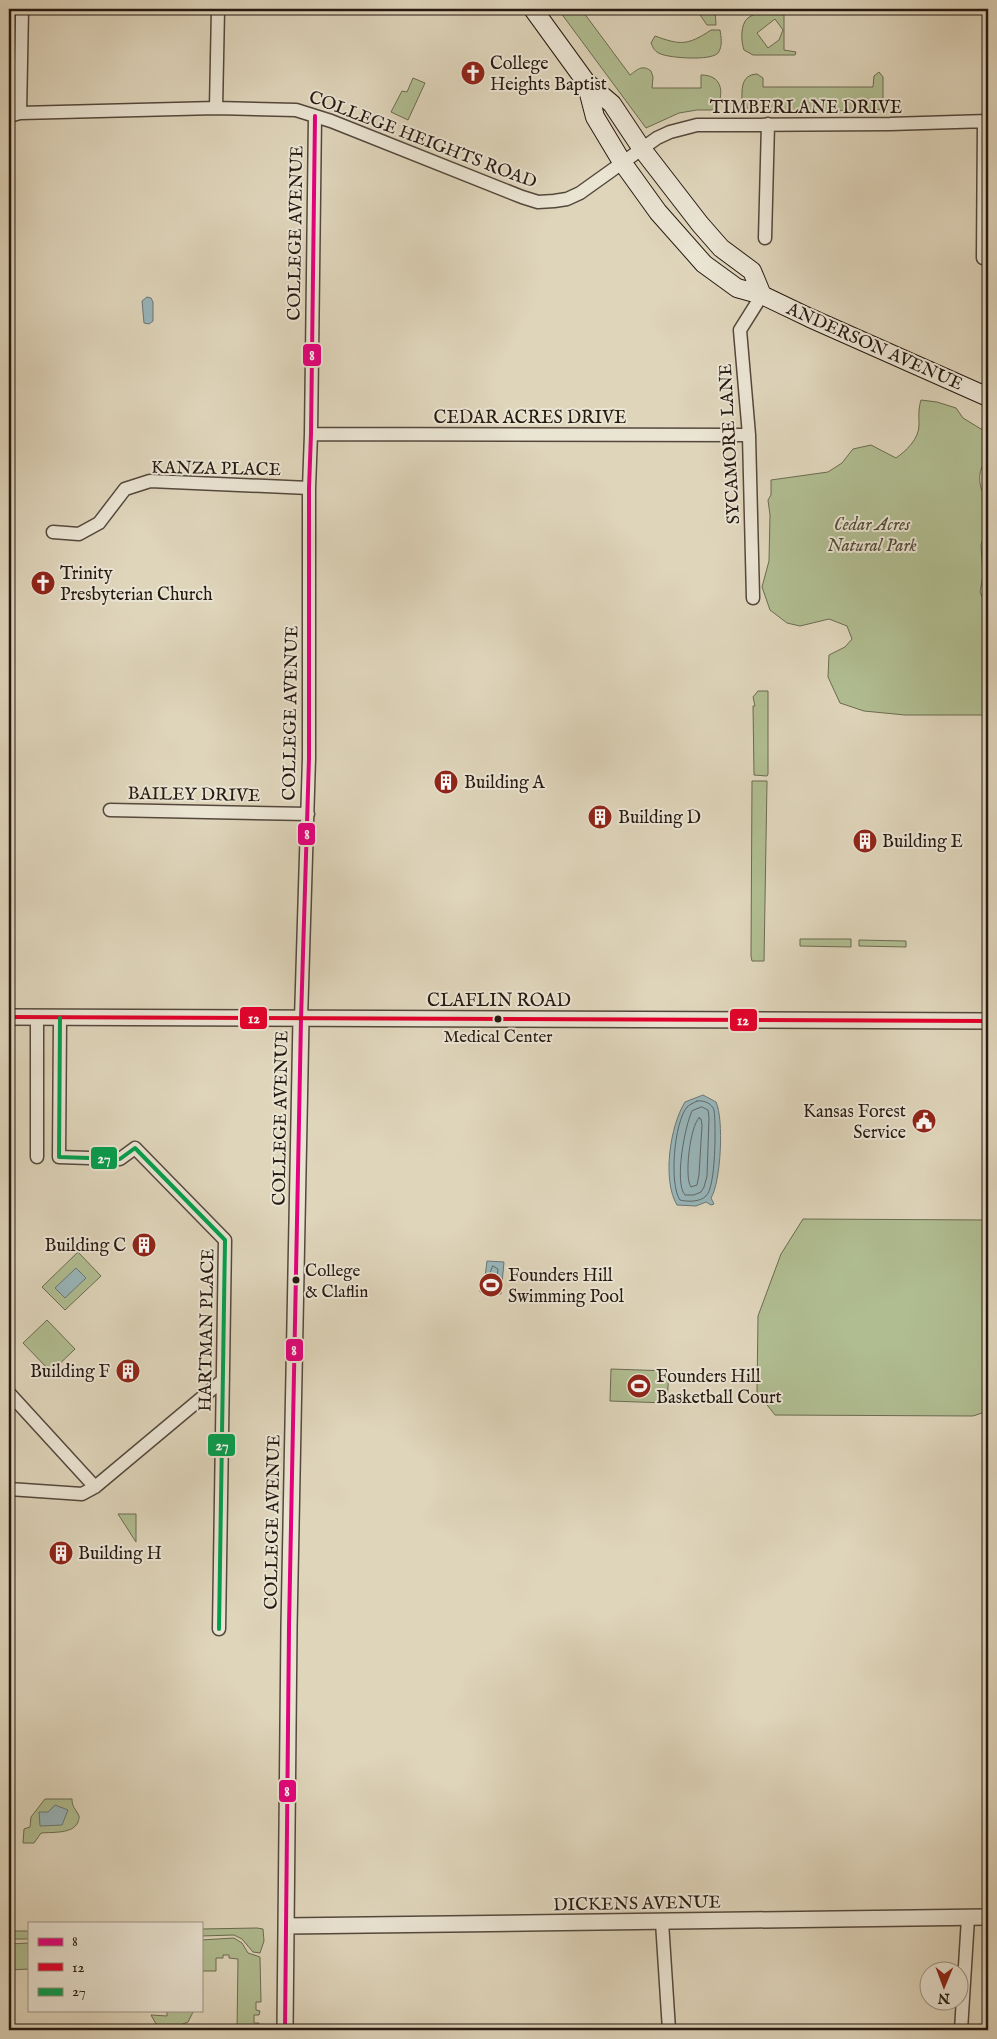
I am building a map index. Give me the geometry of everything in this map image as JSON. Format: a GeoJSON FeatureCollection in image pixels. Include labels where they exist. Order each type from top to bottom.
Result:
{"type":"FeatureCollection","features":[{"type":"Feature","properties":{"kind":"main road","name":"ANDERSON AVENUE"},"geometry":{"type":"LineString","coordinates":[[533,9],[586,82],[612,104],[632,155],[658,212],[704,264],[737,288],[762,295],[988,397]]}},
{"type":"Feature","properties":{"kind":"main road","name":"ANDERSON AVENUE"},"geometry":{"type":"LineString","coordinates":[[586,82],[595,117],[721,248],[752,271],[762,295]]}},
{"type":"Feature","properties":{"kind":"street"},"geometry":{"type":"LineString","coordinates":[[15,115],[22,9]]}},
{"type":"Feature","properties":{"kind":"street"},"geometry":{"type":"LineString","coordinates":[[216,108],[218,9]]}},
{"type":"Feature","properties":{"kind":"street","name":"COLLEGE HEIGHTS ROAD"},"geometry":{"type":"LineString","coordinates":[[15,115],[216,108],[296,110],[538,202],[567,199],[580,193],[632,155]]}},
{"type":"Feature","properties":{"kind":"street","name":"COLLEGE AVENUE"},"geometry":{"type":"LineString","coordinates":[[284,2030],[289,1627],[301,1019],[308,814],[309,488],[315,116]]}},
{"type":"Feature","properties":{"kind":"street"},"geometry":{"type":"LineString","coordinates":[[983,258],[986,122]]}},
{"type":"Feature","properties":{"kind":"street","name":"TIMBERLANE DRIVE"},"geometry":{"type":"LineString","coordinates":[[632,155],[670,132],[697,125],[986,122]]}},
{"type":"Feature","properties":{"kind":"street"},"geometry":{"type":"LineString","coordinates":[[765,238],[768,124]]}},
{"type":"Feature","properties":{"kind":"street","name":"SYCAMORE LANE"},"geometry":{"type":"LineString","coordinates":[[754,598],[749,434],[740,330],[762,295]]}},
{"type":"Feature","properties":{"kind":"street","name":"CEDAR ACRES DRIVE"},"geometry":{"type":"LineString","coordinates":[[311,434],[749,434]]}},
{"type":"Feature","properties":{"kind":"street","name":"KANZA PLACE"},"geometry":{"type":"LineString","coordinates":[[53,532],[79,534],[99,523],[126,489],[150,480],[309,488]]}},
{"type":"Feature","properties":{"kind":"street","name":"BAILEY DRIVE"},"geometry":{"type":"LineString","coordinates":[[110,810],[308,814]]}},
{"type":"Feature","properties":{"kind":"street","name":"CLAFLIN ROAD"},"geometry":{"type":"LineString","coordinates":[[9,1017],[988,1021]]}},
{"type":"Feature","properties":{"kind":"street"},"geometry":{"type":"LineString","coordinates":[[37,1017],[37,1157]]}},
{"type":"Feature","properties":{"kind":"street","name":"HARTMAN PLACE"},"geometry":{"type":"LineString","coordinates":[[60,1018],[59,1157],[120,1159],[135,1148],[225,1240],[219,1629]]}},
{"type":"Feature","properties":{"kind":"street"},"geometry":{"type":"LineString","coordinates":[[9,1489],[82,1494],[96,1487],[223,1380]]}},
{"type":"Feature","properties":{"kind":"street"},"geometry":{"type":"LineString","coordinates":[[9,1393],[96,1487]]}},
{"type":"Feature","properties":{"kind":"street","name":"DICKENS AVENUE"},"geometry":{"type":"LineString","coordinates":[[286,1926],[988,1917]]}},
{"type":"Feature","properties":{"kind":"street"},"geometry":{"type":"LineString","coordinates":[[961,2030],[968,1918]]}},
{"type":"Feature","properties":{"kind":"street"},"geometry":{"type":"LineString","coordinates":[[662,1922],[669,2030]]}},
{"type":"Feature","properties":{"kind":"green space"},"geometry":{"type":"Polygon","coordinates":[[[558,9],[581,9],[630,75],[642,68],[651,71],[653,77],[652,88],[701,88],[701,75],[713,78],[721,89],[718,106],[714,110],[679,113],[646,128],[558,9]]]}},
{"type":"Feature","properties":{"kind":"green space"},"geometry":{"type":"Polygon","coordinates":[[[696,9],[715,9],[716,25],[707,25],[696,9]]]}},
{"type":"Feature","properties":{"kind":"green space"},"geometry":{"type":"Polygon","coordinates":[[[763,9],[784,9],[784,50],[796,52],[795,55],[753,55],[744,50],[742,29],[745,21],[763,9]],[[775,19],[757,33],[768,48],[779,40],[783,30],[775,19]]]}},
{"type":"Feature","properties":{"kind":"green space"},"geometry":{"type":"Polygon","coordinates":[[[711,30],[720,30],[720,50],[714,56],[681,58],[666,55],[656,51],[651,43],[655,36],[677,42],[689,41],[711,30]]]}},
{"type":"Feature","properties":{"kind":"green space"},"geometry":{"type":"Polygon","coordinates":[[[879,72],[883,77],[883,107],[879,110],[753,112],[742,104],[743,84],[747,77],[751,75],[757,74],[763,78],[763,87],[873,87],[874,76],[879,72]]]}},
{"type":"Feature","properties":{"kind":"green space"},"geometry":{"type":"Polygon","coordinates":[[[413,78],[425,83],[408,120],[391,112],[402,91],[407,92],[413,78]]]}},
{"type":"Feature","properties":{"kind":"green space","name":"Cedar Acres Natural Park"},"geometry":{"type":"Polygon","coordinates":[[[921,400],[937,402],[956,408],[963,418],[988,431],[988,460],[981,469],[980,474],[982,492],[988,502],[988,525],[981,545],[983,576],[980,592],[988,610],[988,715],[905,715],[864,711],[840,703],[828,677],[829,655],[845,647],[852,639],[847,626],[829,619],[800,626],[787,623],[770,610],[762,587],[769,561],[770,515],[768,500],[771,495],[771,480],[828,472],[842,463],[853,449],[871,445],[896,458],[908,448],[917,435],[921,400]]]}},
{"type":"Feature","properties":{"kind":"green space"},"geometry":{"type":"Polygon","coordinates":[[[758,691],[768,691],[767,776],[754,775],[753,706],[755,706],[753,697],[758,691]]]}},
{"type":"Feature","properties":{"kind":"green space"},"geometry":{"type":"Polygon","coordinates":[[[752,781],[767,781],[764,961],[752,961],[751,956],[752,781]]]}},
{"type":"Feature","properties":{"kind":"green space"},"geometry":{"type":"Polygon","coordinates":[[[800,939],[851,939],[851,947],[800,946],[800,939]]]}},
{"type":"Feature","properties":{"kind":"green space"},"geometry":{"type":"Polygon","coordinates":[[[859,940],[906,941],[906,947],[859,946],[859,940]]]}},
{"type":"Feature","properties":{"kind":"green space"},"geometry":{"type":"Polygon","coordinates":[[[803,1219],[988,1220],[988,1411],[973,1416],[775,1415],[757,1392],[758,1316],[781,1254],[803,1219]]]}},
{"type":"Feature","properties":{"kind":"green space"},"geometry":{"type":"Polygon","coordinates":[[[78,1252],[101,1276],[65,1310],[42,1287],[78,1252]]]}},
{"type":"Feature","properties":{"kind":"green space"},"geometry":{"type":"Polygon","coordinates":[[[47,1320],[75,1349],[51,1372],[23,1343],[47,1320]]]}},
{"type":"Feature","properties":{"kind":"green space","name":"Founders Hill Basketball Court"},"geometry":{"type":"Polygon","coordinates":[[[611,1369],[669,1371],[667,1403],[610,1401],[611,1369]]]}},
{"type":"Feature","properties":{"kind":"green space"},"geometry":{"type":"Polygon","coordinates":[[[118,1514],[136,1514],[136,1542],[118,1514]]]}},
{"type":"Feature","properties":{"kind":"green space"},"geometry":{"type":"Polygon","coordinates":[[[45,1799],[72,1799],[73,1806],[79,1816],[78,1822],[72,1829],[41,1833],[34,1843],[23,1843],[24,1829],[30,1827],[31,1817],[45,1799]]]}},
{"type":"Feature","properties":{"kind":"green space"},"geometry":{"type":"Polygon","coordinates":[[[202,1929],[263,1929],[264,1941],[260,1953],[253,1952],[242,1939],[234,1935],[202,1936],[202,1929]]]}},
{"type":"Feature","properties":{"kind":"green space"},"geometry":{"type":"Polygon","coordinates":[[[9,1931],[28,1931],[28,1939],[9,1939],[9,1931]]]}},
{"type":"Feature","properties":{"kind":"green space"},"geometry":{"type":"Polygon","coordinates":[[[234,1938],[242,1943],[248,1953],[260,1957],[261,2002],[256,2002],[256,2010],[260,2011],[259,2015],[254,2015],[254,2023],[259,2023],[258,2030],[237,2030],[238,1959],[229,1958],[229,1955],[223,1955],[223,1958],[216,1958],[216,1971],[202,1971],[202,1940],[234,1938]]]}},
{"type":"Feature","properties":{"kind":"green space"},"geometry":{"type":"Polygon","coordinates":[[[28,1943],[28,1969],[9,1970],[9,1944],[28,1943]]]}},
{"type":"Feature","properties":{"kind":"green space"},"geometry":{"type":"Polygon","coordinates":[[[167,2012],[193,2012],[188,2022],[170,2029],[156,2024],[151,2015],[167,2016],[167,2012]]]}},
{"type":"Feature","properties":{"kind":"water"},"geometry":{"type":"Polygon","coordinates":[[[147,297],[151,298],[153,302],[153,321],[149,324],[144,323],[142,301],[147,297]]]}},
{"type":"Feature","properties":{"kind":"water"},"geometry":{"type":"Polygon","coordinates":[[[703,1095],[716,1102],[720,1122],[719,1165],[711,1198],[714,1204],[711,1205],[706,1202],[696,1206],[677,1205],[672,1194],[669,1168],[675,1125],[685,1102],[703,1095]]]}},
{"type":"Feature","properties":{"kind":"water","name":"Founders Hill Swimming Pool"},"geometry":{"type":"Polygon","coordinates":[[[487,1261],[504,1262],[501,1294],[480,1292],[482,1277],[485,1277],[487,1261]]]}},
{"type":"Feature","properties":{"kind":"water"},"geometry":{"type":"Polygon","coordinates":[[[76,1268],[86,1278],[65,1298],[55,1288],[76,1268]]]}},
{"type":"Feature","properties":{"kind":"water"},"geometry":{"type":"Polygon","coordinates":[[[55,1805],[68,1810],[62,1825],[40,1826],[39,1812],[48,1812],[55,1805]]]}},
{"type":"Feature","properties":{"kind":"transit line","name":"8"},"geometry":{"type":"LineString","coordinates":[[285,2030],[289,1627],[301,1019],[309,758],[309,488],[315,116]]}},
{"type":"Feature","properties":{"kind":"transit line","name":"12"},"geometry":{"type":"LineString","coordinates":[[9,1017],[988,1021]]}},
{"type":"Feature","properties":{"kind":"transit line","name":"27"},"geometry":{"type":"LineString","coordinates":[[60,1018],[59,1157],[120,1159],[135,1148],[225,1240],[219,1629]]}},
{"type":"Feature","properties":{"kind":"place","name":"College Heights Baptist"},"geometry":{"type":"Point","coordinates":[473,73]}},
{"type":"Feature","properties":{"kind":"place","name":"Trinity Presbyterian Church"},"geometry":{"type":"Point","coordinates":[43,583]}},
{"type":"Feature","properties":{"kind":"place","name":"Building A"},"geometry":{"type":"Point","coordinates":[446,782]}},
{"type":"Feature","properties":{"kind":"place","name":"Building D"},"geometry":{"type":"Point","coordinates":[600,817]}},
{"type":"Feature","properties":{"kind":"place","name":"Building E"},"geometry":{"type":"Point","coordinates":[865,841]}},
{"type":"Feature","properties":{"kind":"place","name":"Medical Center"},"geometry":{"type":"Point","coordinates":[498,1019]}},
{"type":"Feature","properties":{"kind":"place","name":"Kansas Forest Service"},"geometry":{"type":"Point","coordinates":[924,1121]}},
{"type":"Feature","properties":{"kind":"place","name":"Building C"},"geometry":{"type":"Point","coordinates":[144,1245]}},
{"type":"Feature","properties":{"kind":"place","name":"College & Claflin"},"geometry":{"type":"Point","coordinates":[296,1280]}},
{"type":"Feature","properties":{"kind":"place","name":"Founders Hill Swimming Pool"},"geometry":{"type":"Point","coordinates":[491,1285]}},
{"type":"Feature","properties":{"kind":"place","name":"Building F"},"geometry":{"type":"Point","coordinates":[128,1371]}},
{"type":"Feature","properties":{"kind":"place","name":"Founders Hill Basketball Court"},"geometry":{"type":"Point","coordinates":[639,1386]}},
{"type":"Feature","properties":{"kind":"place","name":"Building H"},"geometry":{"type":"Point","coordinates":[61,1553]}}]}
